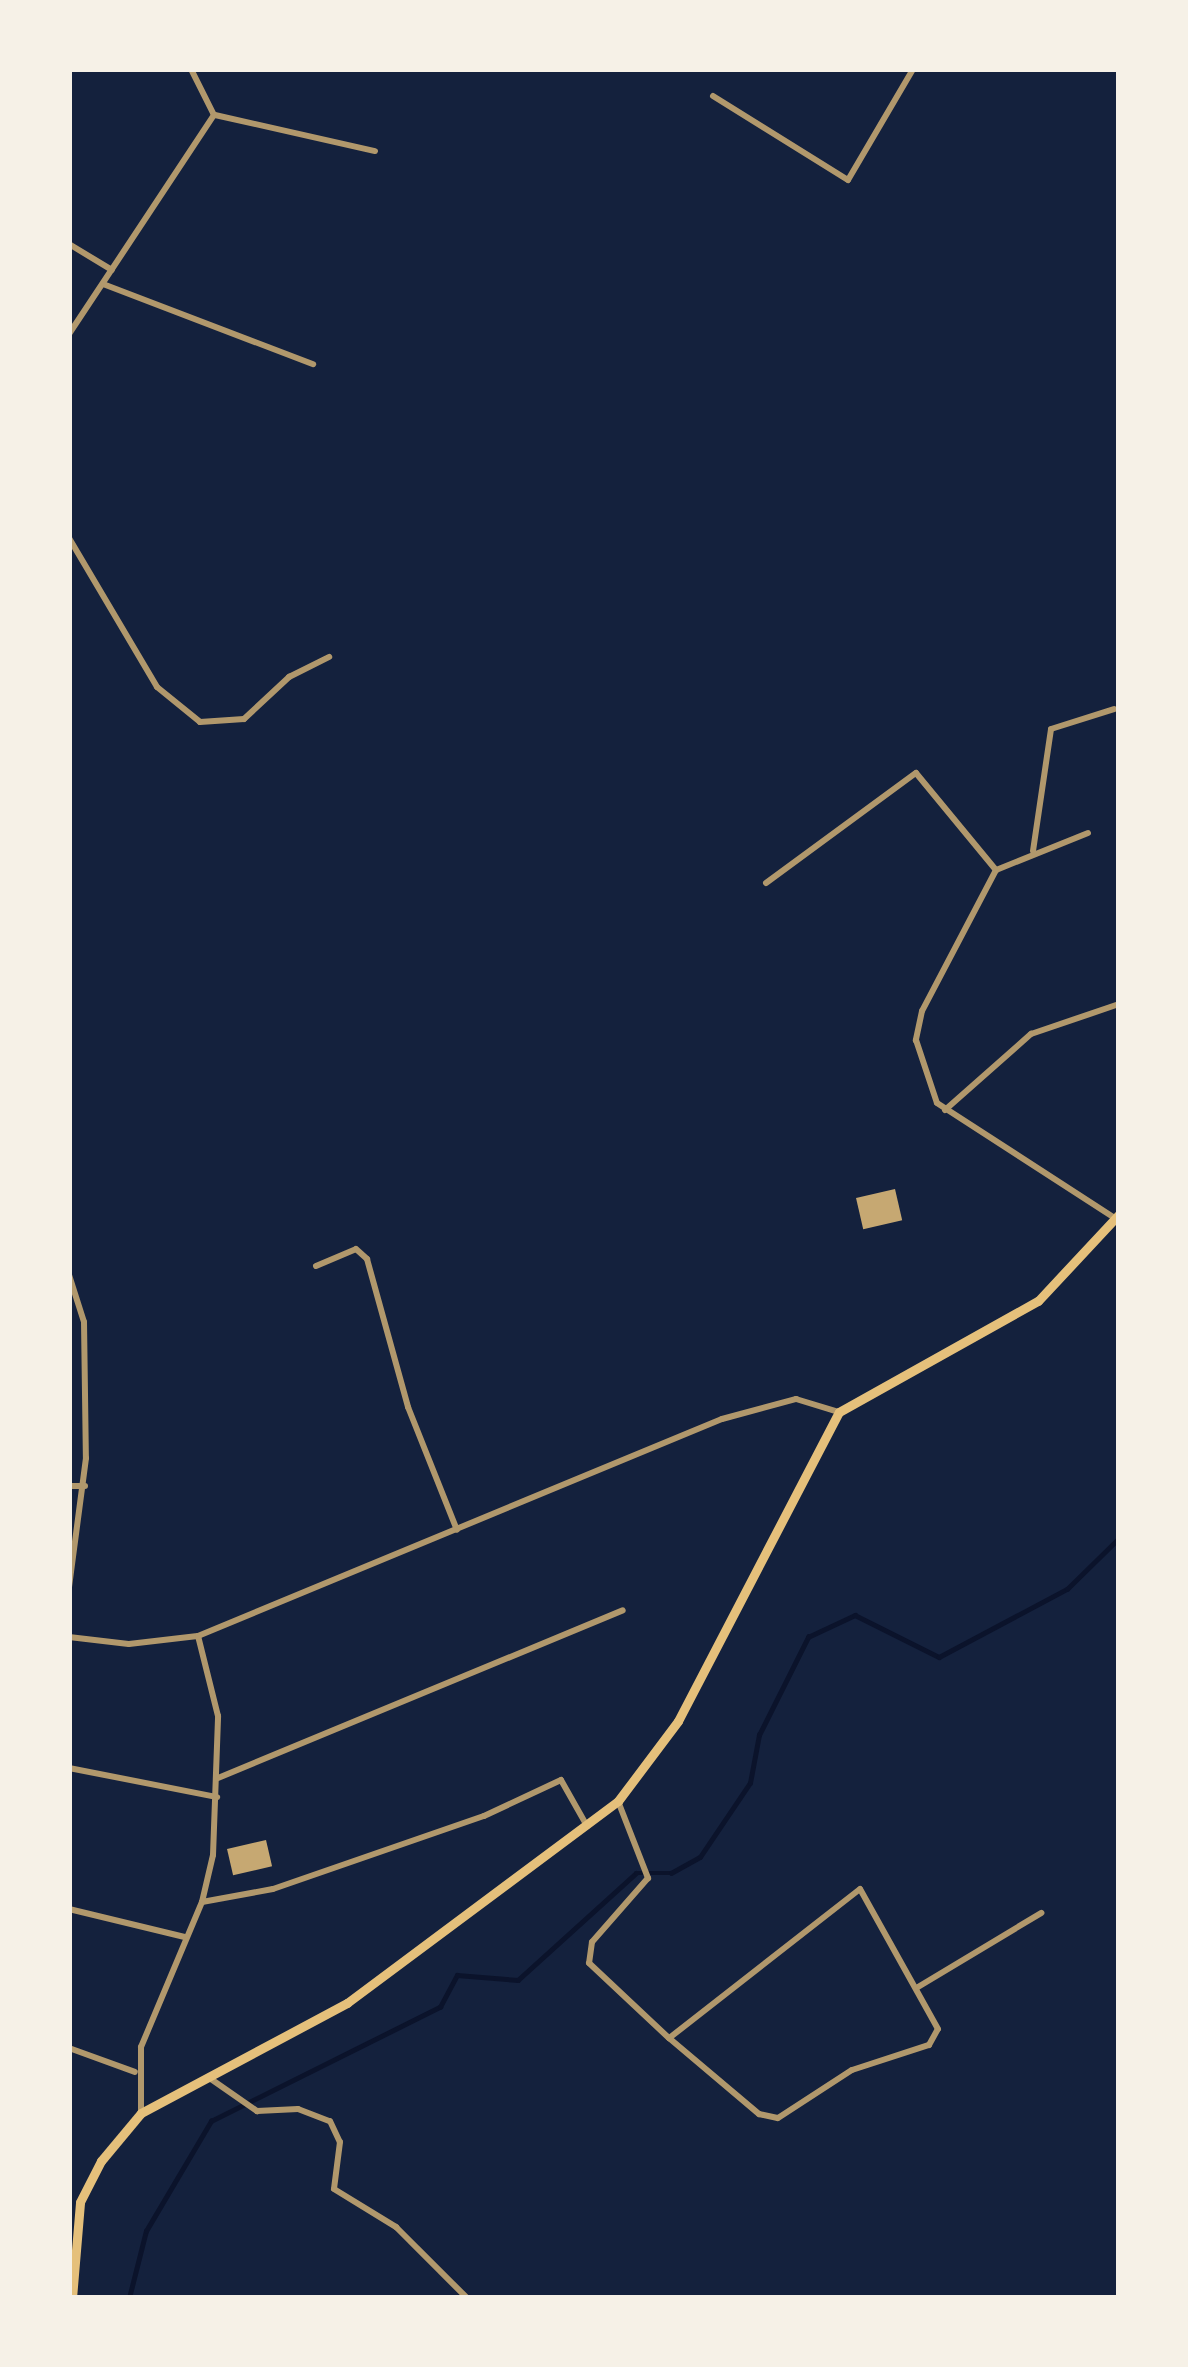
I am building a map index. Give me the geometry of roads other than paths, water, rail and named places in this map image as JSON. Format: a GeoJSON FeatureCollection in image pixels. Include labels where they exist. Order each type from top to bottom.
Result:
{"type":"FeatureCollection","features":[{"type":"Feature","properties":{"kind":"main road"},"geometry":{"type":"LineString","coordinates":[[72,2298],[80,2202],[100,2161],[141,2113],[347,2003],[618,1801],[678,1721],[839,1412],[1038,1301],[1117,1217]]}},
{"type":"Feature","properties":{"kind":"street"},"geometry":{"type":"LineString","coordinates":[[191,69],[214,115]]}},
{"type":"Feature","properties":{"kind":"street"},"geometry":{"type":"LineString","coordinates":[[713,96],[848,180],[913,69]]}},
{"type":"Feature","properties":{"kind":"street"},"geometry":{"type":"LineString","coordinates":[[214,115],[375,151]]}},
{"type":"Feature","properties":{"kind":"street"},"geometry":{"type":"LineString","coordinates":[[69,334],[214,115]]}},
{"type":"Feature","properties":{"kind":"street"},"geometry":{"type":"LineString","coordinates":[[69,244],[112,270]]}},
{"type":"Feature","properties":{"kind":"street"},"geometry":{"type":"LineString","coordinates":[[104,284],[313,364]]}},
{"type":"Feature","properties":{"kind":"street"},"geometry":{"type":"LineString","coordinates":[[69,538],[157,687],[188,717],[214,725],[244,719],[289,677],[329,657]]}},
{"type":"Feature","properties":{"kind":"street"},"geometry":{"type":"LineString","coordinates":[[1033,850],[1051,729],[1114,709]]}},
{"type":"Feature","properties":{"kind":"street"},"geometry":{"type":"LineString","coordinates":[[766,883],[916,773],[996,870]]}},
{"type":"Feature","properties":{"kind":"street"},"geometry":{"type":"LineString","coordinates":[[1088,833],[1033,850],[996,870],[917,1025],[932,1094],[945,1110],[1036,1161],[1117,1217]]}},
{"type":"Feature","properties":{"kind":"street"},"geometry":{"type":"LineString","coordinates":[[945,1110],[1031,1034],[1119,1004]]}},
{"type":"Feature","properties":{"kind":"street"},"geometry":{"type":"LineString","coordinates":[[316,1266],[356,1250],[367,1259],[408,1407],[457,1530]]}},
{"type":"Feature","properties":{"kind":"street"},"geometry":{"type":"LineString","coordinates":[[69,1275],[84,1322],[85,1486],[69,1588]]}},
{"type":"Feature","properties":{"kind":"street"},"geometry":{"type":"LineString","coordinates":[[69,1637],[129,1644],[198,1636],[760,1406],[796,1399],[839,1412]]}},
{"type":"Feature","properties":{"kind":"street"},"geometry":{"type":"LineString","coordinates":[[69,1486],[85,1486]]}},
{"type":"Feature","properties":{"kind":"street"},"geometry":{"type":"LineString","coordinates":[[218,1778],[623,1610]]}},
{"type":"Feature","properties":{"kind":"street"},"geometry":{"type":"LineString","coordinates":[[141,2113],[135,2072],[202,1902],[217,1796],[218,1716],[198,1636]]}},
{"type":"Feature","properties":{"kind":"street"},"geometry":{"type":"LineString","coordinates":[[69,1768],[217,1796]]}},
{"type":"Feature","properties":{"kind":"street"},"geometry":{"type":"LineString","coordinates":[[202,1902],[273,1889],[484,1816],[561,1780],[587,1826]]}},
{"type":"Feature","properties":{"kind":"street"},"geometry":{"type":"LineString","coordinates":[[618,1801],[642,1846],[648,1878],[587,1957],[669,2038],[771,2119],[852,2070],[934,2042],[937,2024],[860,1888],[669,2038]]}},
{"type":"Feature","properties":{"kind":"street"},"geometry":{"type":"LineString","coordinates":[[69,1909],[185,1937]]}},
{"type":"Feature","properties":{"kind":"street"},"geometry":{"type":"LineString","coordinates":[[918,1988],[1041,1913]]}},
{"type":"Feature","properties":{"kind":"street"},"geometry":{"type":"LineString","coordinates":[[69,2048],[135,2072]]}},
{"type":"Feature","properties":{"kind":"street"},"geometry":{"type":"LineString","coordinates":[[205,2075],[257,2111],[298,2110],[330,2121],[340,2142],[334,2189],[396,2227],[466,2298]]}},
{"type":"Feature","properties":{"kind":"waterway"},"geometry":{"type":"LineString","coordinates":[[129,2298],[146,2231],[211,2121],[440,2007],[457,1975],[518,1980],[636,1873],[671,1873],[700,1857],[750,1783],[759,1735],[808,1637],[855,1615],[939,1657],[1067,1589],[1119,1538]]}}]}
